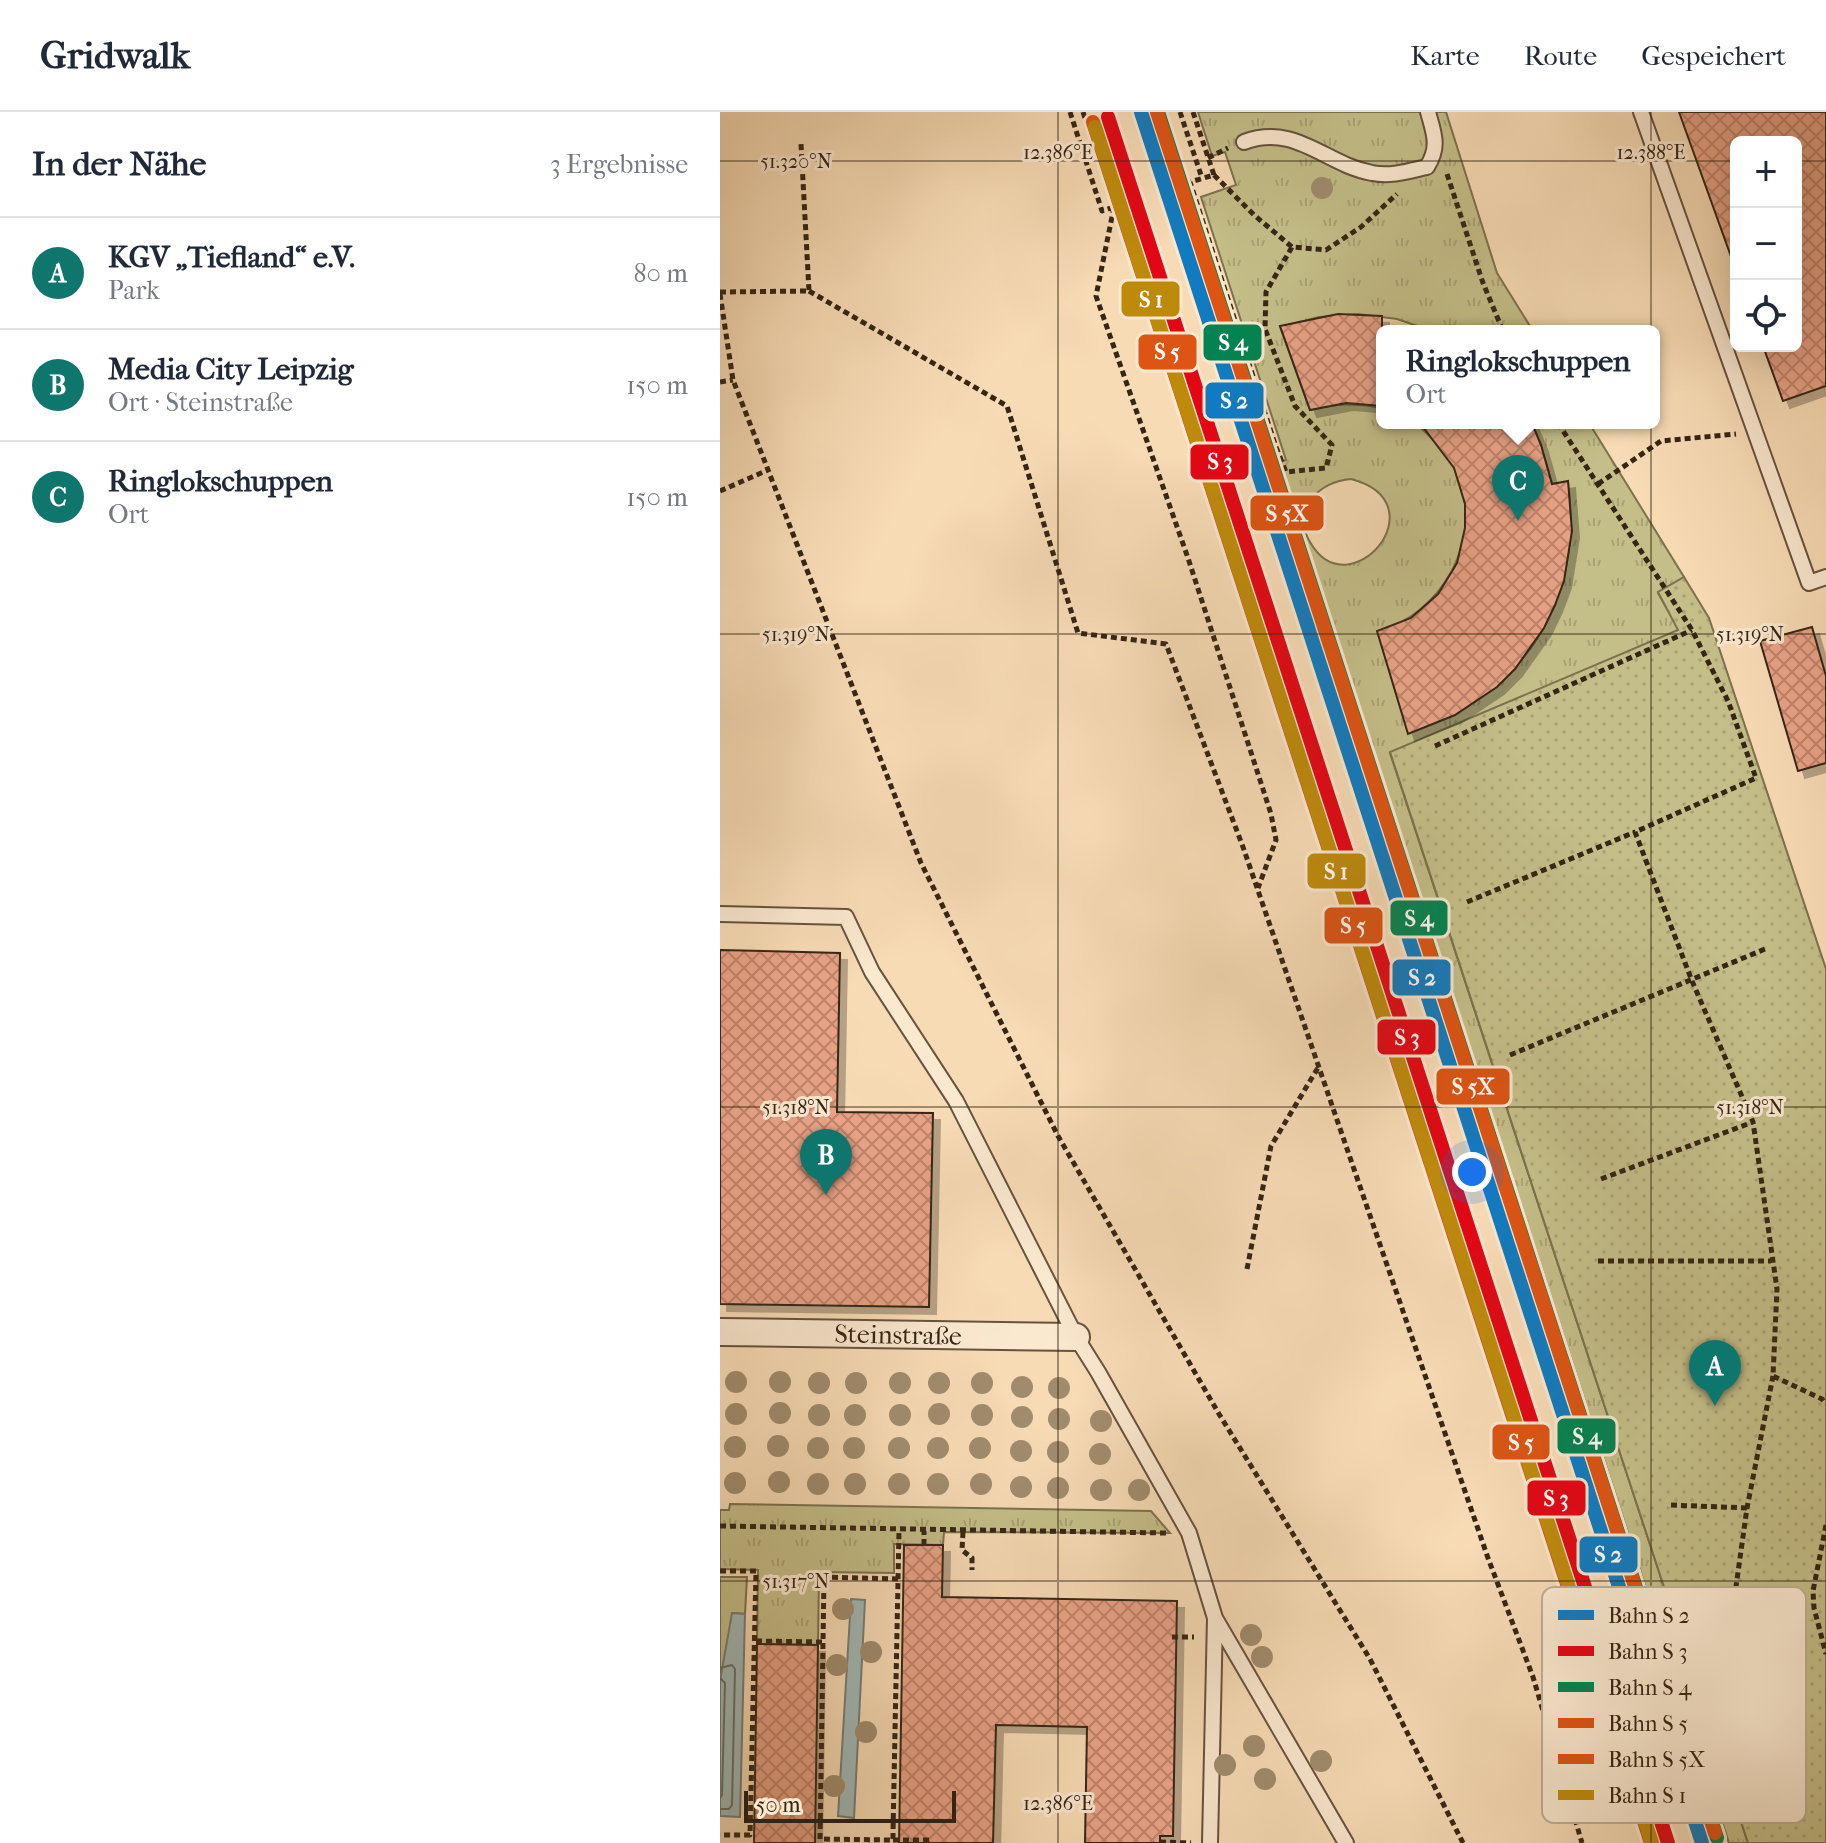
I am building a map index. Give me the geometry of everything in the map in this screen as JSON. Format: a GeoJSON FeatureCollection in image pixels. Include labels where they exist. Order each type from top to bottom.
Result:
{"type":"FeatureCollection","features":[{"type":"Feature","properties":{"kind":"street","name":"Steinstraße"},"geometry":{"type":"LineString","coordinates":[[720,1332],[1076,1337]]}},
{"type":"Feature","properties":{"kind":"lane"},"geometry":{"type":"LineString","coordinates":[[1244,142],[1259,137],[1284,136],[1370,173],[1403,173],[1427,167],[1437,144],[1428,112]]}},
{"type":"Feature","properties":{"kind":"lane"},"geometry":{"type":"LineString","coordinates":[[1641,112],[1809,583],[1826,577]]}},
{"type":"Feature","properties":{"kind":"lane"},"geometry":{"type":"LineString","coordinates":[[720,914],[846,917],[872,972],[956,1101],[1076,1337],[1189,1533],[1215,1618],[1346,1843]]}},
{"type":"Feature","properties":{"kind":"lane"},"geometry":{"type":"LineString","coordinates":[[1210,1843],[1215,1618]]}},
{"type":"Feature","properties":{"kind":"path"},"geometry":{"type":"LineString","coordinates":[[1070,112],[1102,211],[1126,203],[1212,469],[1229,463]]}},
{"type":"Feature","properties":{"kind":"path"},"geometry":{"type":"LineString","coordinates":[[1083,112],[1114,207],[1096,296],[1188,558],[1271,814],[1276,840],[1258,890]]}},
{"type":"Feature","properties":{"kind":"path"},"geometry":{"type":"LineString","coordinates":[[1180,112],[1202,178]]}},
{"type":"Feature","properties":{"kind":"path"},"geometry":{"type":"LineString","coordinates":[[1193,112],[1214,175],[1292,247],[1326,250],[1361,227],[1427,167]]}},
{"type":"Feature","properties":{"kind":"path"},"geometry":{"type":"LineString","coordinates":[[801,144],[809,291]]}},
{"type":"Feature","properties":{"kind":"path"},"geometry":{"type":"LineString","coordinates":[[1437,144],[1483,283],[1500,325]]}},
{"type":"Feature","properties":{"kind":"path"},"geometry":{"type":"LineString","coordinates":[[1214,175],[1190,182],[1276,447],[1286,472],[1292,474],[1326,468],[1332,445],[1295,406],[1265,329],[1266,292],[1292,247]]}},
{"type":"Feature","properties":{"kind":"path"},"geometry":{"type":"LineString","coordinates":[[1463,1843],[1370,1659],[1219,1414],[1058,1136],[921,863],[733,380],[720,293],[809,291],[1007,406],[1078,633],[1166,644],[1258,890],[1542,1707]]}},
{"type":"Feature","properties":{"kind":"path"},"geometry":{"type":"LineString","coordinates":[[720,382],[733,380]]}},
{"type":"Feature","properties":{"kind":"path"},"geometry":{"type":"LineString","coordinates":[[1467,902],[1756,778],[1728,701],[1692,630],[1562,429]]}},
{"type":"Feature","properties":{"kind":"path"},"geometry":{"type":"LineString","coordinates":[[1598,484],[1661,441],[1756,433]]}},
{"type":"Feature","properties":{"kind":"path"},"geometry":{"type":"LineString","coordinates":[[1258,454],[1276,447]]}},
{"type":"Feature","properties":{"kind":"path"},"geometry":{"type":"LineString","coordinates":[[720,491],[768,470]]}},
{"type":"Feature","properties":{"kind":"path"},"geometry":{"type":"LineString","coordinates":[[1435,746],[1692,630]]}},
{"type":"Feature","properties":{"kind":"path"},"geometry":{"type":"LineString","coordinates":[[1635,832],[1692,981],[1753,1122],[1777,1289],[1773,1376],[1747,1508],[1736,1587]]}},
{"type":"Feature","properties":{"kind":"path"},"geometry":{"type":"LineString","coordinates":[[1510,1055],[1765,949]]}},
{"type":"Feature","properties":{"kind":"path"},"geometry":{"type":"LineString","coordinates":[[1247,1269],[1271,1146],[1319,1066]]}},
{"type":"Feature","properties":{"kind":"path"},"geometry":{"type":"LineString","coordinates":[[1601,1179],[1753,1122]]}},
{"type":"Feature","properties":{"kind":"path"},"geometry":{"type":"LineString","coordinates":[[1598,1261],[1771,1261]]}},
{"type":"Feature","properties":{"kind":"path"},"geometry":{"type":"LineString","coordinates":[[1773,1376],[1822,1399],[1826,1404]]}},
{"type":"Feature","properties":{"kind":"path"},"geometry":{"type":"LineString","coordinates":[[1671,1505],[1747,1508]]}},
{"type":"Feature","properties":{"kind":"path"},"geometry":{"type":"LineString","coordinates":[[1826,1525],[1813,1591],[1814,1608],[1826,1654]]}},
{"type":"Feature","properties":{"kind":"path"},"geometry":{"type":"LineString","coordinates":[[720,1526],[1189,1533]]}},
{"type":"Feature","properties":{"kind":"path"},"geometry":{"type":"LineString","coordinates":[[893,1840],[899,1531]]}},
{"type":"Feature","properties":{"kind":"path"},"geometry":{"type":"LineString","coordinates":[[924,1531],[924,1545]]}},
{"type":"Feature","properties":{"kind":"path"},"geometry":{"type":"LineString","coordinates":[[963,1532],[962,1550],[972,1558],[972,1570]]}},
{"type":"Feature","properties":{"kind":"path"},"geometry":{"type":"LineString","coordinates":[[720,1571],[756,1571],[750,1835],[720,1835]]}},
{"type":"Feature","properties":{"kind":"path"},"geometry":{"type":"LineString","coordinates":[[898,1579],[824,1577],[820,1839],[930,1841]]}},
{"type":"Feature","properties":{"kind":"path"},"geometry":{"type":"LineString","coordinates":[[1172,1637],[1193,1637]]}},
{"type":"Feature","properties":{"kind":"path"},"geometry":{"type":"LineString","coordinates":[[756,1641],[824,1642]]}},
{"type":"Feature","properties":{"kind":"path"},"geometry":{"type":"LineString","coordinates":[[1576,1823],[1582,1843]]}},
{"type":"Feature","properties":{"kind":"path"},"geometry":{"type":"LineString","coordinates":[[1160,1842],[1210,1843]]}},
{"type":"Feature","properties":{"kind":"green space"},"geometry":{"type":"Polygon","coordinates":[[[1198,112],[1446,112],[1497,273],[1529,325],[1414,325],[1397,319],[1358,314],[1319,317],[1280,327],[1310,410],[1337,405],[1376,407],[1376,429],[1422,429],[1449,459],[1460,481],[1465,505],[1465,528],[1451,573],[1420,609],[1400,623],[1408,733],[1449,717],[1484,695],[1513,669],[1537,639],[1555,604],[1566,567],[1570,526],[1568,482],[1552,484],[1534,429],[1593,429],[1684,577],[1658,593],[1679,630],[1390,753],[1664,1587],[1646,1587],[1376,759],[1276,464],[1286,460],[1201,197],[1236,185],[1225,152],[1212,156],[1198,112]],[[1351,479],[1339,481],[1328,485],[1311,499],[1304,519],[1305,530],[1310,542],[1327,560],[1346,565],[1364,559],[1379,545],[1388,528],[1388,509],[1377,491],[1351,479]]]}},
{"type":"Feature","properties":{"kind":"green space"},"geometry":{"type":"Polygon","coordinates":[[[1684,577],[1709,618],[1826,969],[1826,1843],[1748,1843],[1741,1823],[1806,1823],[1806,1587],[1664,1587],[1390,752],[1678,630],[1658,592],[1684,577]]]}},
{"type":"Feature","properties":{"kind":"green space"},"geometry":{"type":"Polygon","coordinates":[[[730,1504],[1151,1511],[1170,1533],[944,1532],[943,1545],[894,1544],[894,1573],[819,1572],[818,1645],[757,1644],[758,1570],[720,1569],[720,1510],[729,1510],[730,1504]]]}},
{"type":"Feature","properties":{"kind":"green space"},"geometry":{"type":"Polygon","coordinates":[[[720,1577],[747,1577],[745,1614],[733,1613],[720,1681],[720,1577]]]}},
{"type":"Feature","properties":{"kind":"green space"},"geometry":{"type":"Polygon","coordinates":[[[1722,1823],[1741,1823],[1748,1843],[1729,1843],[1722,1823]]]}},
{"type":"Feature","properties":{"kind":"water"},"geometry":{"type":"Polygon","coordinates":[[[851,1599],[865,1600],[854,1818],[838,1816],[851,1599]]]}},
{"type":"Feature","properties":{"kind":"water"},"geometry":{"type":"Polygon","coordinates":[[[732,1613],[745,1614],[740,1817],[720,1816],[720,1681],[732,1613]]]}},
{"type":"Feature","properties":{"kind":"building"},"geometry":{"type":"Polygon","coordinates":[[[1679,112],[1826,112],[1826,386],[1783,401],[1765,352],[1802,352],[1802,136],[1730,136],[1730,254],[1679,112]]]}},
{"type":"Feature","properties":{"kind":"building"},"geometry":{"type":"Polygon","coordinates":[[[1338,314],[1382,316],[1382,325],[1376,325],[1376,406],[1346,403],[1310,410],[1280,326],[1338,314]]]}},
{"type":"Feature","properties":{"kind":"building"},"geometry":{"type":"Polygon","coordinates":[[[1425,429],[1534,429],[1552,484],[1568,481],[1572,531],[1564,581],[1544,628],[1515,669],[1497,687],[1455,715],[1408,734],[1377,631],[1411,618],[1438,594],[1457,563],[1465,528],[1465,504],[1454,468],[1425,429]]]}},
{"type":"Feature","properties":{"kind":"building"},"geometry":{"type":"Polygon","coordinates":[[[1812,627],[1826,676],[1826,763],[1798,771],[1760,641],[1812,627]]]}},
{"type":"Feature","properties":{"kind":"building"},"geometry":{"type":"Polygon","coordinates":[[[720,950],[840,953],[837,1112],[933,1113],[929,1307],[720,1304],[720,950]]]}},
{"type":"Feature","properties":{"kind":"building"},"geometry":{"type":"Polygon","coordinates":[[[904,1545],[943,1545],[942,1597],[1177,1601],[1173,1836],[1160,1836],[1160,1843],[1085,1843],[1087,1727],[996,1725],[993,1843],[899,1843],[904,1545]]]}},
{"type":"Feature","properties":{"kind":"building"},"geometry":{"type":"Polygon","coordinates":[[[757,1644],[818,1645],[815,1843],[754,1843],[757,1644]]]}},
{"type":"Feature","properties":{"kind":"transit line"},"geometry":{"type":"LineString","coordinates":[[1141,112],[1619,1587]]}},
{"type":"Feature","properties":{"kind":"transit line"},"geometry":{"type":"LineString","coordinates":[[1157,112],[1635,1587]]}},
{"type":"Feature","properties":{"kind":"transit line"},"geometry":{"type":"LineString","coordinates":[[1158,112],[1636,1587]]}},
{"type":"Feature","properties":{"kind":"transit line"},"geometry":{"type":"LineString","coordinates":[[1108,117],[1585,1587]]}},
{"type":"Feature","properties":{"kind":"transit line"},"geometry":{"type":"LineString","coordinates":[[1093,122],[1568,1587]]}},
{"type":"Feature","properties":{"kind":"transit line"},"geometry":{"type":"LineString","coordinates":[[1095,127],[1569,1587]]}},
{"type":"Feature","properties":{"kind":"transit line"},"geometry":{"type":"LineString","coordinates":[[1645,1823],[1651,1843]]}},
{"type":"Feature","properties":{"kind":"transit line"},"geometry":{"type":"LineString","coordinates":[[1646,1823],[1652,1843]]}},
{"type":"Feature","properties":{"kind":"transit line"},"geometry":{"type":"LineString","coordinates":[[1662,1823],[1668,1843]]}},
{"type":"Feature","properties":{"kind":"transit line"},"geometry":{"type":"LineString","coordinates":[[1696,1823],[1702,1843]]}},
{"type":"Feature","properties":{"kind":"transit line"},"geometry":{"type":"LineString","coordinates":[[1712,1823],[1717,1838]]}},
{"type":"Feature","properties":{"kind":"transit line"},"geometry":{"type":"LineString","coordinates":[[1712,1823],[1715,1833]]}},
{"type":"Feature","properties":{"kind":"place","name":"Ringlokschuppen"},"geometry":{"type":"Point","coordinates":[1518,521]}},
{"type":"Feature","properties":{"kind":"place","name":"Media City Leipzig"},"geometry":{"type":"Point","coordinates":[826,1195]}},
{"type":"Feature","properties":{"kind":"place","name":"KGV „Tiefland“ e.V."},"geometry":{"type":"Point","coordinates":[1715,1406]}}]}
